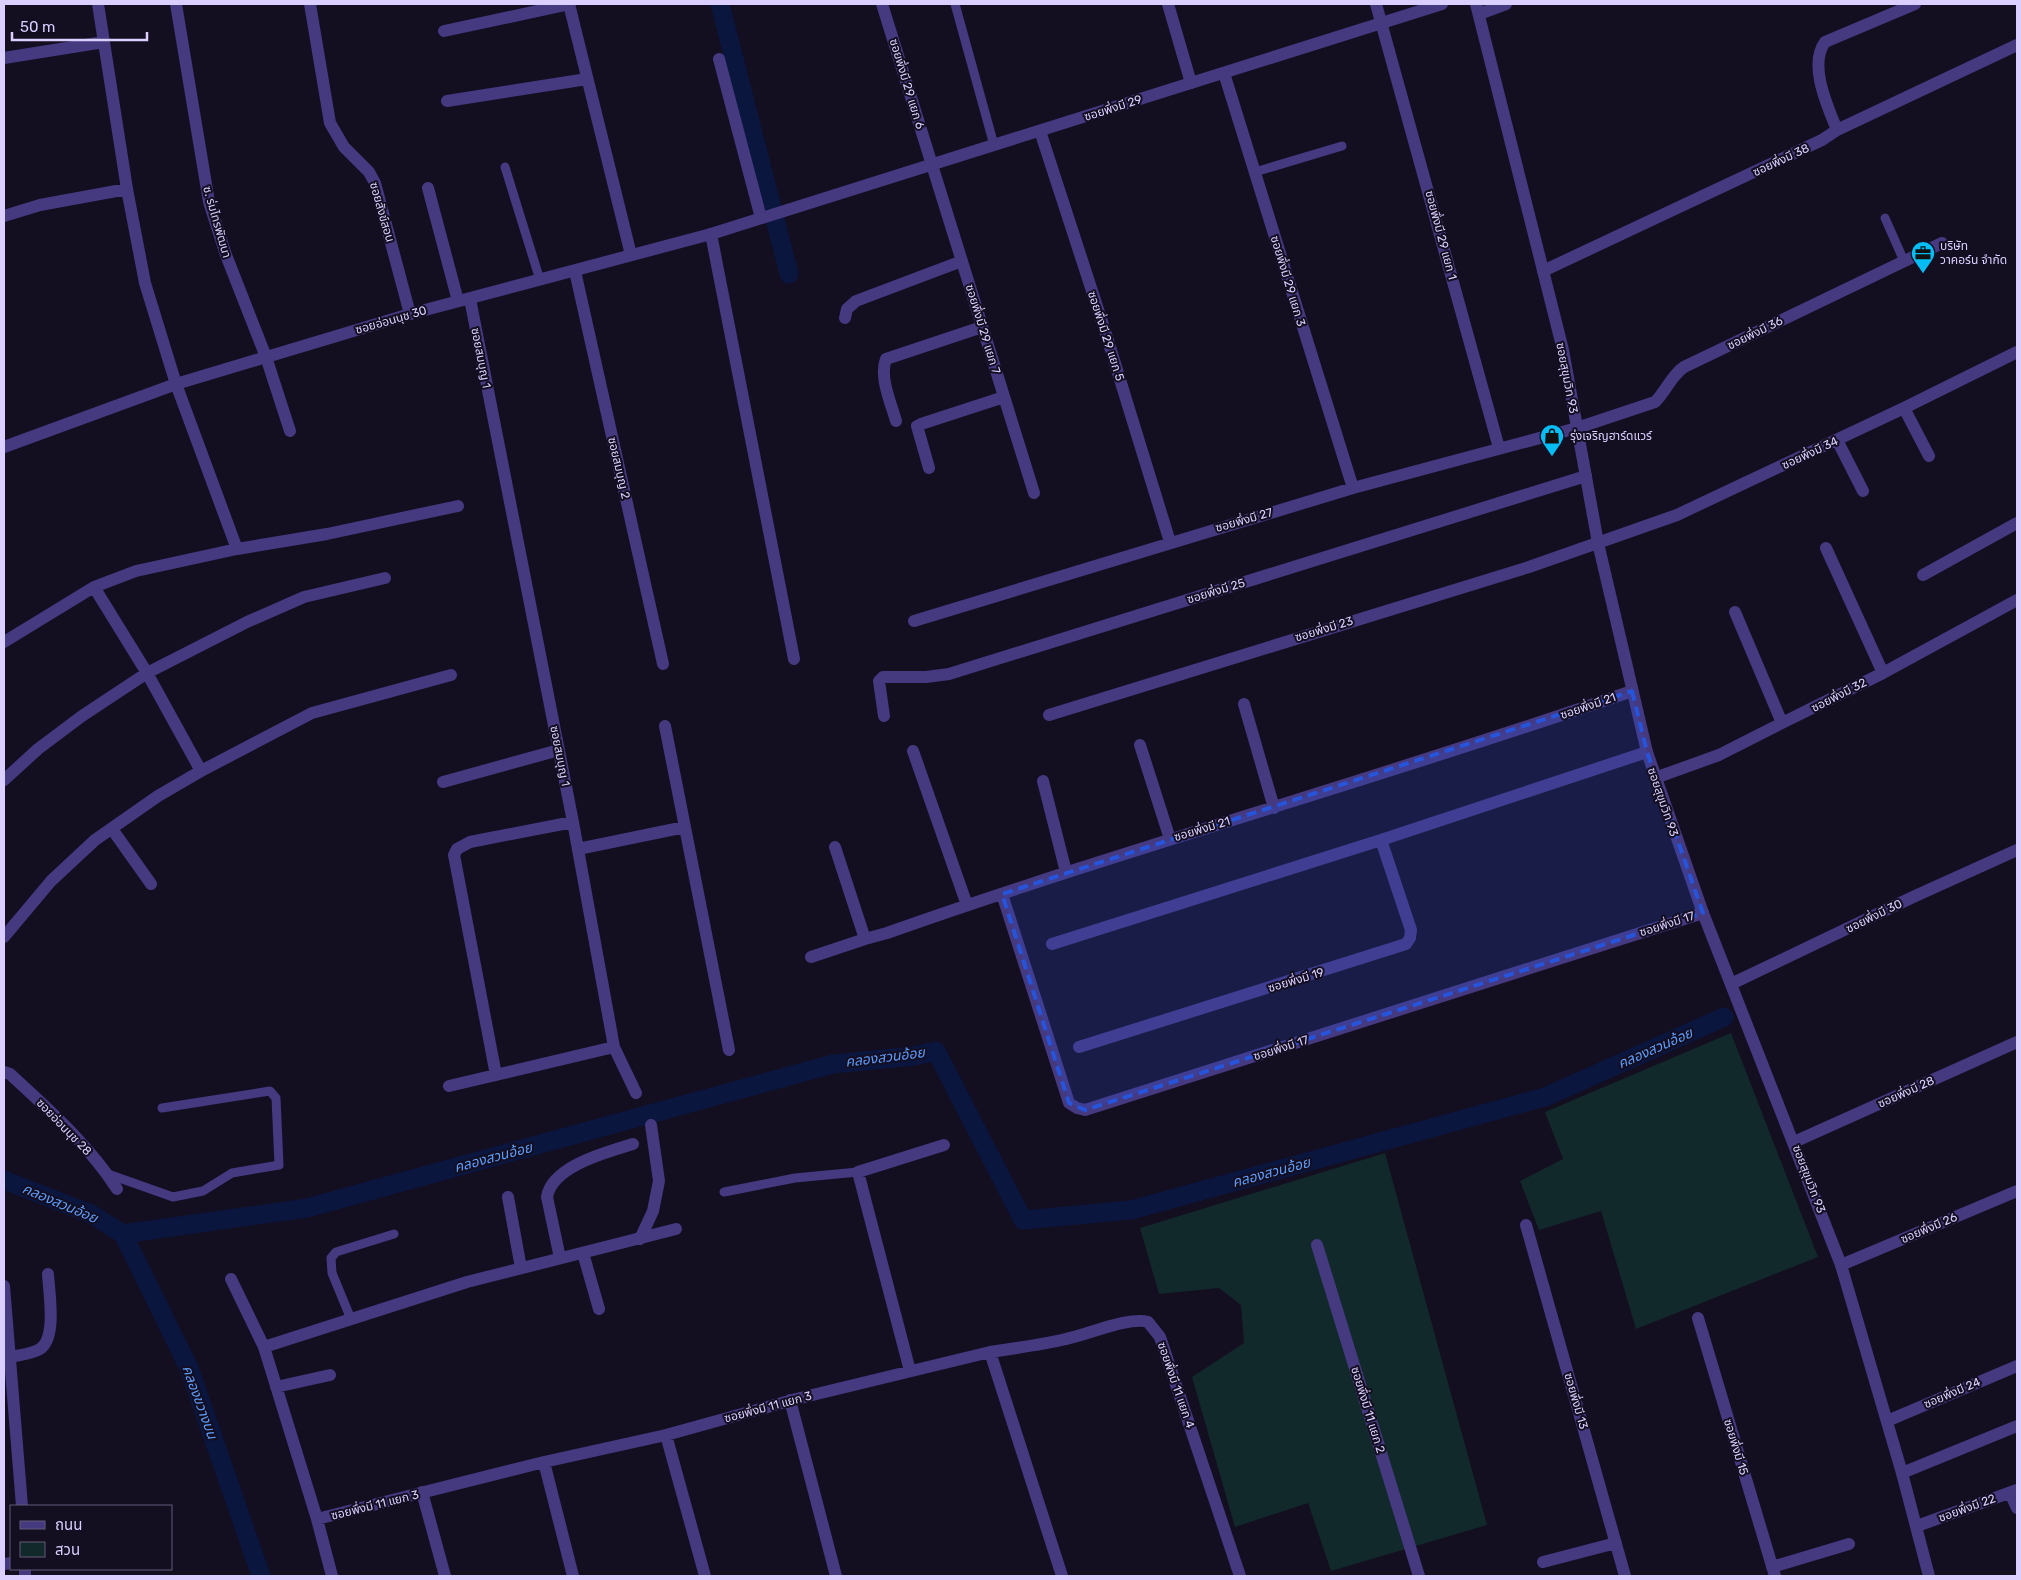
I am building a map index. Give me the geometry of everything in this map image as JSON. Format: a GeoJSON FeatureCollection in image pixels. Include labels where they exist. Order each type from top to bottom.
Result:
{"type":"FeatureCollection","features":[{"type":"Feature","properties":{"kind":"street"},"geometry":{"type":"LineString","coordinates":[[98,4],[127,189],[145,283],[176,384],[237,549]]}},
{"type":"Feature","properties":{"kind":"street","name":"ซ. ร่มไทรพัฒนา"},"geometry":{"type":"LineString","coordinates":[[176,4],[209,202],[226,255],[266,357],[290,431]]}},
{"type":"Feature","properties":{"kind":"street","name":"ซอยสังข์สอน"},"geometry":{"type":"LineString","coordinates":[[310,4],[330,123],[344,147],[369,172],[374,183],[410,314]]}},
{"type":"Feature","properties":{"kind":"street"},"geometry":{"type":"LineString","coordinates":[[444,31],[570,4],[631,255]]}},
{"type":"Feature","properties":{"kind":"street","name":"ซอยพึ่งมี 29 แยก 6"},"geometry":{"type":"LineString","coordinates":[[882,4],[932,165]]}},
{"type":"Feature","properties":{"kind":"street"},"geometry":{"type":"LineString","coordinates":[[1168,4],[1191,83]]}},
{"type":"Feature","properties":{"kind":"street","name":"ซอยพึ่งมี 29 แยก 1"},"geometry":{"type":"LineString","coordinates":[[1376,4],[1499,448]]}},
{"type":"Feature","properties":{"kind":"street","name":"ซอยพึ่งมี 29"},"geometry":{"type":"LineString","coordinates":[[784,212],[1442,4]]}},
{"type":"Feature","properties":{"kind":"street"},"geometry":{"type":"LineString","coordinates":[[1477,9],[1506,4]]}},
{"type":"Feature","properties":{"kind":"street"},"geometry":{"type":"LineString","coordinates":[[1837,130],[1820,82],[1819,50],[1825,42],[1915,4]]}},
{"type":"Feature","properties":{"kind":"street","name":"ซอยสุขุมวิท 93"},"geometry":{"type":"LineString","coordinates":[[1477,9],[1563,350],[1598,543],[1623,642],[1647,752],[1703,913],[1841,1265],[1917,1526],[1929,1576]]}},
{"type":"Feature","properties":{"kind":"street"},"geometry":{"type":"LineString","coordinates":[[4,58],[104,42]]}},
{"type":"Feature","properties":{"kind":"street","name":"ซอยพึ่งมี 38"},"geometry":{"type":"LineString","coordinates":[[1543,271],[2017,46]]}},
{"type":"Feature","properties":{"kind":"street"},"geometry":{"type":"LineString","coordinates":[[719,59],[763,218]]}},
{"type":"Feature","properties":{"kind":"street","name":"ซอยพึ่งมี 29 แยก 3"},"geometry":{"type":"LineString","coordinates":[[1224,73],[1353,488]]}},
{"type":"Feature","properties":{"kind":"street"},"geometry":{"type":"LineString","coordinates":[[446,101],[587,78]]}},
{"type":"Feature","properties":{"kind":"street","name":"ซอยพึ่งมี 29 แยก 5"},"geometry":{"type":"LineString","coordinates":[[1040,131],[1106,334],[1170,542]]}},
{"type":"Feature","properties":{"kind":"street","name":"ซอยพึ่งมี 29 แยก 7"},"geometry":{"type":"LineString","coordinates":[[932,165],[1034,494]]}},
{"type":"Feature","properties":{"kind":"street","name":"ซอยสมบุญ 1"},"geometry":{"type":"LineString","coordinates":[[428,188],[464,300],[573,822],[614,1047],[636,1093]]}},
{"type":"Feature","properties":{"kind":"street"},"geometry":{"type":"LineString","coordinates":[[4,216],[40,205],[127,189]]}},
{"type":"Feature","properties":{"kind":"street","name":"ซอยอ่อนนุช 30"},"geometry":{"type":"LineString","coordinates":[[4,447],[176,384],[410,314],[711,234],[784,212]]}},
{"type":"Feature","properties":{"kind":"street"},"geometry":{"type":"LineString","coordinates":[[711,234],[794,659]]}},
{"type":"Feature","properties":{"kind":"street","name":"ซอยพึ่งมี 36"},"geometry":{"type":"LineString","coordinates":[[1577,428],[1655,402],[1663,395],[1675,373],[1684,367],[1942,243]]}},
{"type":"Feature","properties":{"kind":"street"},"geometry":{"type":"LineString","coordinates":[[845,318],[847,309],[856,301],[962,261]]}},
{"type":"Feature","properties":{"kind":"street","name":"ซอยสมบุญ 2"},"geometry":{"type":"LineString","coordinates":[[575,271],[663,664]]}},
{"type":"Feature","properties":{"kind":"street"},"geometry":{"type":"LineString","coordinates":[[896,421],[885,382],[884,365],[886,359],[982,327]]}},
{"type":"Feature","properties":{"kind":"street","name":"ซอยพึ่งมี 34"},"geometry":{"type":"LineString","coordinates":[[1598,543],[1701,505],[2017,352]]}},
{"type":"Feature","properties":{"kind":"street"},"geometry":{"type":"LineString","coordinates":[[929,468],[918,426],[1004,397]]}},
{"type":"Feature","properties":{"kind":"street"},"geometry":{"type":"LineString","coordinates":[[1904,408],[1929,456]]}},
{"type":"Feature","properties":{"kind":"street","name":"ซอยพึ่งมี 27"},"geometry":{"type":"LineString","coordinates":[[914,621],[1353,488],[1577,428]]}},
{"type":"Feature","properties":{"kind":"street"},"geometry":{"type":"LineString","coordinates":[[1837,440],[1863,491]]}},
{"type":"Feature","properties":{"kind":"street","name":"ซอยพึ่งมี 25"},"geometry":{"type":"LineString","coordinates":[[884,716],[879,686],[879,681],[883,677],[926,677],[949,674],[1586,476]]}},
{"type":"Feature","properties":{"kind":"street"},"geometry":{"type":"LineString","coordinates":[[4,642],[94,587],[136,571],[237,549],[327,534],[458,506]]}},
{"type":"Feature","properties":{"kind":"street"},"geometry":{"type":"LineString","coordinates":[[1923,575],[2017,523]]}},
{"type":"Feature","properties":{"kind":"street","name":"ซอยพึ่งมี 23"},"geometry":{"type":"LineString","coordinates":[[1049,715],[1519,570],[1598,543]]}},
{"type":"Feature","properties":{"kind":"street"},"geometry":{"type":"LineString","coordinates":[[1826,548],[1883,673]]}},
{"type":"Feature","properties":{"kind":"street"},"geometry":{"type":"LineString","coordinates":[[4,780],[52,738],[147,672],[247,622],[304,597],[385,578]]}},
{"type":"Feature","properties":{"kind":"street"},"geometry":{"type":"LineString","coordinates":[[94,587],[147,672],[201,771]]}},
{"type":"Feature","properties":{"kind":"street","name":"ซอยพึ่งมี 32"},"geometry":{"type":"LineString","coordinates":[[1655,778],[1718,755],[1782,724],[1883,673],[2017,600]]}},
{"type":"Feature","properties":{"kind":"street"},"geometry":{"type":"LineString","coordinates":[[1735,612],[1782,724]]}},
{"type":"Feature","properties":{"kind":"street"},"geometry":{"type":"LineString","coordinates":[[4,938],[51,881],[95,840],[158,796],[201,771],[312,713],[451,674]]}},
{"type":"Feature","properties":{"kind":"street","name":"ซอยพึ่งมี 21"},"geometry":{"type":"LineString","coordinates":[[811,957],[1066,872],[1274,808],[1632,690]]}},
{"type":"Feature","properties":{"kind":"street"},"geometry":{"type":"LineString","coordinates":[[1244,704],[1274,808]]}},
{"type":"Feature","properties":{"kind":"street"},"geometry":{"type":"LineString","coordinates":[[665,726],[729,1050]]}},
{"type":"Feature","properties":{"kind":"street"},"geometry":{"type":"LineString","coordinates":[[1140,745],[1170,839]]}},
{"type":"Feature","properties":{"kind":"street"},"geometry":{"type":"LineString","coordinates":[[443,782],[558,750]]}},
{"type":"Feature","properties":{"kind":"street"},"geometry":{"type":"LineString","coordinates":[[913,751],[967,905]]}},
{"type":"Feature","properties":{"kind":"street"},"geometry":{"type":"LineString","coordinates":[[1052,944],[1381,840],[1647,752]]}},
{"type":"Feature","properties":{"kind":"street"},"geometry":{"type":"LineString","coordinates":[[1043,781],[1066,872]]}},
{"type":"Feature","properties":{"kind":"street"},"geometry":{"type":"LineString","coordinates":[[496,1075],[454,855],[457,849],[470,842],[573,822]]}},
{"type":"Feature","properties":{"kind":"street"},"geometry":{"type":"LineString","coordinates":[[578,849],[685,827]]}},
{"type":"Feature","properties":{"kind":"street"},"geometry":{"type":"LineString","coordinates":[[112,828],[151,884]]}},
{"type":"Feature","properties":{"kind":"street","name":"ซอยพึ่งมี 19"},"geometry":{"type":"LineString","coordinates":[[1080,1047],[1406,944],[1410,938],[1411,930],[1381,840]]}},
{"type":"Feature","properties":{"kind":"street"},"geometry":{"type":"LineString","coordinates":[[835,847],[865,939]]}},
{"type":"Feature","properties":{"kind":"street","name":"ซอยพึ่งมี 30"},"geometry":{"type":"LineString","coordinates":[[1731,984],[1913,897],[2017,850]]}},
{"type":"Feature","properties":{"kind":"street","name":"ซอยพึ่งมี 17"},"geometry":{"type":"LineString","coordinates":[[1002,894],[1069,1103],[1085,1110],[1703,913]]}},
{"type":"Feature","properties":{"kind":"street","name":"ซอยพึ่งมี 28"},"geometry":{"type":"LineString","coordinates":[[1794,1142],[2017,1042]]}},
{"type":"Feature","properties":{"kind":"street"},"geometry":{"type":"LineString","coordinates":[[449,1086],[614,1047]]}},
{"type":"Feature","properties":{"kind":"street","name":"ซอยอ่อนนุช 28"},"geometry":{"type":"LineString","coordinates":[[4,1072],[10,1074],[65,1124],[108,1174],[117,1189]]}},
{"type":"Feature","properties":{"kind":"street"},"geometry":{"type":"LineString","coordinates":[[640,1239],[653,1211],[659,1182],[651,1124]]}},
{"type":"Feature","properties":{"kind":"street"},"geometry":{"type":"LineString","coordinates":[[560,1258],[547,1197],[549,1187],[560,1177],[591,1156],[633,1144]]}},
{"type":"Feature","properties":{"kind":"street"},"geometry":{"type":"LineString","coordinates":[[910,1370],[858,1172],[944,1145]]}},
{"type":"Feature","properties":{"kind":"street","name":"ซอยพึ่งมี 26"},"geometry":{"type":"LineString","coordinates":[[1841,1265],[2017,1191]]}},
{"type":"Feature","properties":{"kind":"street"},"geometry":{"type":"LineString","coordinates":[[508,1197],[521,1268]]}},
{"type":"Feature","properties":{"kind":"street","name":"ซอยพึ่งมี 13"},"geometry":{"type":"LineString","coordinates":[[1526,1225],[1625,1576]]}},
{"type":"Feature","properties":{"kind":"street"},"geometry":{"type":"LineString","coordinates":[[264,1347],[467,1282],[676,1229]]}},
{"type":"Feature","properties":{"kind":"street","name":"ซอยพึ่งมี 11 แยก 2"},"geometry":{"type":"LineString","coordinates":[[1317,1245],[1419,1576]]}},
{"type":"Feature","properties":{"kind":"street"},"geometry":{"type":"LineString","coordinates":[[584,1252],[599,1309]]}},
{"type":"Feature","properties":{"kind":"street"},"geometry":{"type":"LineString","coordinates":[[10,1357],[38,1350],[47,1343],[51,1324],[48,1274]]}},
{"type":"Feature","properties":{"kind":"street"},"geometry":{"type":"LineString","coordinates":[[231,1279],[264,1347],[317,1520],[332,1576]]}},
{"type":"Feature","properties":{"kind":"street"},"geometry":{"type":"LineString","coordinates":[[4,1286],[22,1505]]}},
{"type":"Feature","properties":{"kind":"street","name":"ซอยพึ่งมี 15"},"geometry":{"type":"LineString","coordinates":[[1698,1318],[1773,1572]]}},
{"type":"Feature","properties":{"kind":"street","name":"ซอยพึ่งมี 11 แยก 4"},"geometry":{"type":"LineString","coordinates":[[990,1352],[1069,1339],[1135,1320],[1148,1322],[1160,1337],[1240,1576]]}},
{"type":"Feature","properties":{"kind":"street"},"geometry":{"type":"LineString","coordinates":[[990,1352],[1062,1576]]}},
{"type":"Feature","properties":{"kind":"street","name":"ซอยพึ่งมี 11 แยก 3"},"geometry":{"type":"LineString","coordinates":[[317,1520],[544,1462],[666,1435],[790,1400],[990,1352]]}},
{"type":"Feature","properties":{"kind":"street","name":"ซอยพึ่งมี 24"},"geometry":{"type":"LineString","coordinates":[[1887,1421],[2017,1366]]}},
{"type":"Feature","properties":{"kind":"street"},"geometry":{"type":"LineString","coordinates":[[276,1387],[330,1375]]}},
{"type":"Feature","properties":{"kind":"street"},"geometry":{"type":"LineString","coordinates":[[790,1400],[836,1576]]}},
{"type":"Feature","properties":{"kind":"street"},"geometry":{"type":"LineString","coordinates":[[1902,1473],[2017,1426]]}},
{"type":"Feature","properties":{"kind":"street"},"geometry":{"type":"LineString","coordinates":[[666,1435],[705,1576]]}},
{"type":"Feature","properties":{"kind":"street"},"geometry":{"type":"LineString","coordinates":[[544,1462],[573,1576]]}},
{"type":"Feature","properties":{"kind":"street"},"geometry":{"type":"LineString","coordinates":[[2014,1491],[2017,1508]]}},
{"type":"Feature","properties":{"kind":"street","name":"ซอยพึ่งมี 22"},"geometry":{"type":"LineString","coordinates":[[1917,1526],[2014,1491]]}},
{"type":"Feature","properties":{"kind":"street"},"geometry":{"type":"LineString","coordinates":[[422,1492],[445,1576]]}},
{"type":"Feature","properties":{"kind":"street"},"geometry":{"type":"LineString","coordinates":[[1543,1562],[1616,1543]]}},
{"type":"Feature","properties":{"kind":"street"},"geometry":{"type":"LineString","coordinates":[[1773,1572],[1848,1544]]}},
{"type":"Feature","properties":{"kind":"lane"},"geometry":{"type":"LineString","coordinates":[[955,4],[994,146]]}},
{"type":"Feature","properties":{"kind":"lane"},"geometry":{"type":"LineString","coordinates":[[1255,172],[1342,146]]}},
{"type":"Feature","properties":{"kind":"lane"},"geometry":{"type":"LineString","coordinates":[[505,167],[540,280]]}},
{"type":"Feature","properties":{"kind":"lane"},"geometry":{"type":"LineString","coordinates":[[1885,218],[1904,262]]}},
{"type":"Feature","properties":{"kind":"lane"},"geometry":{"type":"LineString","coordinates":[[108,1174],[173,1197],[203,1191],[232,1173],[279,1165],[276,1098],[270,1091],[162,1108]]}},
{"type":"Feature","properties":{"kind":"lane"},"geometry":{"type":"LineString","coordinates":[[724,1192],[795,1178],[858,1172]]}},
{"type":"Feature","properties":{"kind":"lane"},"geometry":{"type":"LineString","coordinates":[[351,1319],[332,1273],[331,1258],[336,1252],[394,1234]]}},
{"type":"Feature","properties":{"kind":"highlighted area"},"geometry":{"type":"Polygon","coordinates":[[[1632,691],[1647,752],[1703,913],[1085,1110],[1069,1103],[1002,894],[1632,691]]]}},
{"type":"Feature","properties":{"kind":"green space"},"geometry":{"type":"Polygon","coordinates":[[[1731,1033],[1818,1257],[1636,1329],[1601,1211],[1539,1230],[1520,1181],[1563,1159],[1545,1112],[1731,1033]]]}},
{"type":"Feature","properties":{"kind":"green space"},"geometry":{"type":"Polygon","coordinates":[[[1385,1153],[1487,1525],[1331,1571],[1308,1503],[1235,1527],[1192,1377],[1244,1343],[1241,1305],[1219,1288],[1159,1294],[1140,1228],[1385,1153]]]}},
{"type":"Feature","properties":{"kind":"waterway"},"geometry":{"type":"LineString","coordinates":[[720,4],[789,274]]}},
{"type":"Feature","properties":{"kind":"waterway","name":"คลองสวนอ้อย"},"geometry":{"type":"LineString","coordinates":[[4,1180],[91,1214],[123,1234],[307,1208],[833,1064],[914,1056],[936,1051],[1023,1220],[1131,1210],[1545,1097],[1724,1017]]}},
{"type":"Feature","properties":{"kind":"waterway","name":"คลองขวางบน"},"geometry":{"type":"LineString","coordinates":[[123,1234],[189,1368],[261,1576]]}},
{"type":"Feature","properties":{"kind":"place","name":"บริษัท วาคอร์น จำกัด"},"geometry":{"type":"Point","coordinates":[1923,274]}},
{"type":"Feature","properties":{"kind":"place","name":"รุ่งเจริญฮาร์ดแวร์"},"geometry":{"type":"Point","coordinates":[1552,457]}}]}
